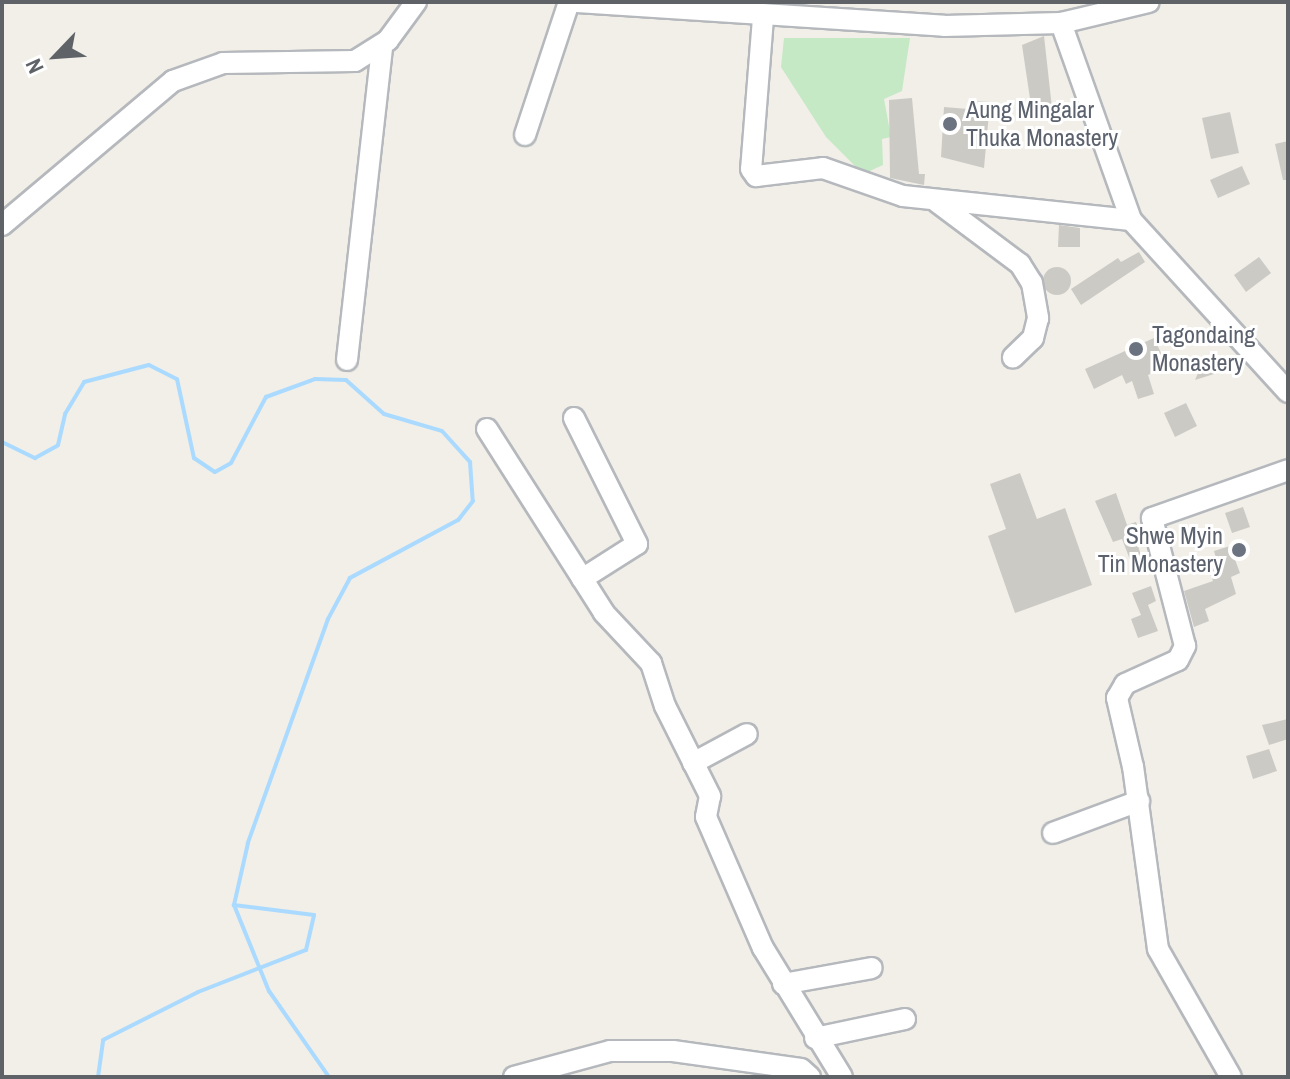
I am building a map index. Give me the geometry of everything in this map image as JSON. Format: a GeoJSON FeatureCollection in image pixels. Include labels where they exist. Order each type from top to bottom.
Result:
{"type":"FeatureCollection","features":[{"type":"Feature","properties":{"kind":"street"},"geometry":{"type":"LineString","coordinates":[[2,225],[173,81],[198,69],[355,61],[382,46],[416,2]]}},
{"type":"Feature","properties":{"kind":"street"},"geometry":{"type":"LineString","coordinates":[[525,135],[569,2]]}},
{"type":"Feature","properties":{"kind":"street"},"geometry":{"type":"LineString","coordinates":[[577,2],[645,5],[763,18],[842,10],[944,26],[1061,23],[1149,2]]}},
{"type":"Feature","properties":{"kind":"street"},"geometry":{"type":"LineString","coordinates":[[763,18],[752,172],[823,168],[903,196],[1131,220]]}},
{"type":"Feature","properties":{"kind":"street"},"geometry":{"type":"LineString","coordinates":[[1061,23],[1131,220],[1288,392]]}},
{"type":"Feature","properties":{"kind":"street"},"geometry":{"type":"LineString","coordinates":[[347,360],[382,46]]}},
{"type":"Feature","properties":{"kind":"street"},"geometry":{"type":"LineString","coordinates":[[933,200],[1020,264],[1032,283],[1038,301],[1035,328],[1013,357]]}},
{"type":"Feature","properties":{"kind":"street"},"geometry":{"type":"LineString","coordinates":[[574,418],[637,544],[582,579]]}},
{"type":"Feature","properties":{"kind":"street"},"geometry":{"type":"LineString","coordinates":[[487,429],[604,613],[644,650],[710,796],[706,817],[783,984],[842,1077]]}},
{"type":"Feature","properties":{"kind":"street"},"geometry":{"type":"LineString","coordinates":[[1231,1077],[1158,949],[1139,801],[1118,689],[1178,660],[1185,646],[1152,518],[1288,470]]}},
{"type":"Feature","properties":{"kind":"street"},"geometry":{"type":"LineString","coordinates":[[693,763],[747,734]]}},
{"type":"Feature","properties":{"kind":"street"},"geometry":{"type":"LineString","coordinates":[[1053,833],[1139,801]]}},
{"type":"Feature","properties":{"kind":"street"},"geometry":{"type":"LineString","coordinates":[[783,984],[872,968]]}},
{"type":"Feature","properties":{"kind":"street"},"geometry":{"type":"LineString","coordinates":[[815,1038],[905,1019]]}},
{"type":"Feature","properties":{"kind":"street"},"geometry":{"type":"LineString","coordinates":[[514,1077],[610,1051],[729,1056],[801,1069],[810,1077]]}},
{"type":"Feature","properties":{"kind":"green space"},"geometry":{"type":"Polygon","coordinates":[[[784,38],[910,38],[902,91],[884,99],[891,137],[882,139],[883,165],[863,174],[826,137],[781,67],[784,38]]]}},
{"type":"Feature","properties":{"kind":"building"},"geometry":{"type":"Polygon","coordinates":[[[1044,36],[1052,108],[1032,112],[1022,45],[1044,36]]]}},
{"type":"Feature","properties":{"kind":"building"},"geometry":{"type":"Polygon","coordinates":[[[912,98],[919,174],[925,174],[924,185],[890,178],[889,100],[912,98]]]}},
{"type":"Feature","properties":{"kind":"building"},"geometry":{"type":"Polygon","coordinates":[[[969,101],[990,102],[984,168],[941,157],[944,107],[968,109],[969,101]]]}},
{"type":"Feature","properties":{"kind":"building"},"geometry":{"type":"Polygon","coordinates":[[[1230,112],[1239,153],[1211,159],[1202,118],[1230,112]]]}},
{"type":"Feature","properties":{"kind":"building"},"geometry":{"type":"Polygon","coordinates":[[[1288,141],[1288,180],[1283,180],[1275,144],[1288,141]]]}},
{"type":"Feature","properties":{"kind":"building"},"geometry":{"type":"Polygon","coordinates":[[[1242,166],[1250,184],[1218,198],[1210,180],[1242,166]]]}},
{"type":"Feature","properties":{"kind":"building"},"geometry":{"type":"Polygon","coordinates":[[[1059,225],[1080,228],[1080,247],[1058,247],[1059,225]]]}},
{"type":"Feature","properties":{"kind":"building"},"geometry":{"type":"Polygon","coordinates":[[[1139,252],[1145,262],[1081,305],[1071,289],[1118,258],[1121,262],[1139,252]]]}},
{"type":"Feature","properties":{"kind":"building"},"geometry":{"type":"Polygon","coordinates":[[[1259,257],[1271,273],[1246,292],[1234,275],[1259,257]]]}},
{"type":"Feature","properties":{"kind":"building"},"geometry":{"type":"Polygon","coordinates":[[[1057,267],[1067,271],[1071,281],[1067,291],[1057,295],[1047,291],[1043,281],[1047,271],[1057,267]]]}},
{"type":"Feature","properties":{"kind":"building"},"geometry":{"type":"Polygon","coordinates":[[[1154,338],[1167,366],[1148,375],[1154,394],[1138,399],[1132,381],[1126,384],[1122,375],[1094,389],[1085,369],[1154,338]]]}},
{"type":"Feature","properties":{"kind":"building"},"geometry":{"type":"Polygon","coordinates":[[[1214,359],[1236,367],[1195,380],[1202,364],[1214,359]]]}},
{"type":"Feature","properties":{"kind":"building"},"geometry":{"type":"Polygon","coordinates":[[[1186,403],[1197,426],[1175,437],[1164,413],[1186,403]]]}},
{"type":"Feature","properties":{"kind":"building"},"geometry":{"type":"Polygon","coordinates":[[[1020,473],[1037,519],[1065,508],[1092,585],[1015,613],[988,536],[1006,529],[990,484],[1020,473]]]}},
{"type":"Feature","properties":{"kind":"building"},"geometry":{"type":"Polygon","coordinates":[[[1116,493],[1127,525],[1136,522],[1140,533],[1134,535],[1145,566],[1134,570],[1122,539],[1113,542],[1095,501],[1116,493]]]}},
{"type":"Feature","properties":{"kind":"building"},"geometry":{"type":"Polygon","coordinates":[[[1243,507],[1250,527],[1232,533],[1225,513],[1243,507]]]}},
{"type":"Feature","properties":{"kind":"building"},"geometry":{"type":"Polygon","coordinates":[[[1230,546],[1240,573],[1231,577],[1236,594],[1205,609],[1209,621],[1194,627],[1184,591],[1213,581],[1207,566],[1216,558],[1214,551],[1230,546]]]}},
{"type":"Feature","properties":{"kind":"building"},"geometry":{"type":"Polygon","coordinates":[[[1151,586],[1156,601],[1148,605],[1158,631],[1138,638],[1131,619],[1141,615],[1132,593],[1151,586]]]}},
{"type":"Feature","properties":{"kind":"building"},"geometry":{"type":"Polygon","coordinates":[[[1288,719],[1288,739],[1269,745],[1262,725],[1288,719]]]}},
{"type":"Feature","properties":{"kind":"building"},"geometry":{"type":"Polygon","coordinates":[[[1269,749],[1277,771],[1253,779],[1246,756],[1269,749]]]}},
{"type":"Feature","properties":{"kind":"waterway"},"geometry":{"type":"LineString","coordinates":[[2,442],[35,458],[58,445],[65,414],[84,382],[149,365],[177,379],[194,458],[215,472],[231,463],[266,397],[315,379],[346,380],[384,414],[442,431],[470,462],[473,501],[458,520],[350,578],[328,619],[248,843],[234,905],[269,991],[329,1077]]}},
{"type":"Feature","properties":{"kind":"waterway"},"geometry":{"type":"LineString","coordinates":[[98,1077],[103,1040],[198,992],[306,950],[314,915],[234,905]]}},
{"type":"Feature","properties":{"kind":"place","name":"Aung Mingalar Thuka Monastery"},"geometry":{"type":"Point","coordinates":[950,124]}},
{"type":"Feature","properties":{"kind":"place","name":"Tagondaing Monastery"},"geometry":{"type":"Point","coordinates":[1136,349]}},
{"type":"Feature","properties":{"kind":"place","name":"Shwe Myin Tin Monastery"},"geometry":{"type":"Point","coordinates":[1239,550]}}]}
